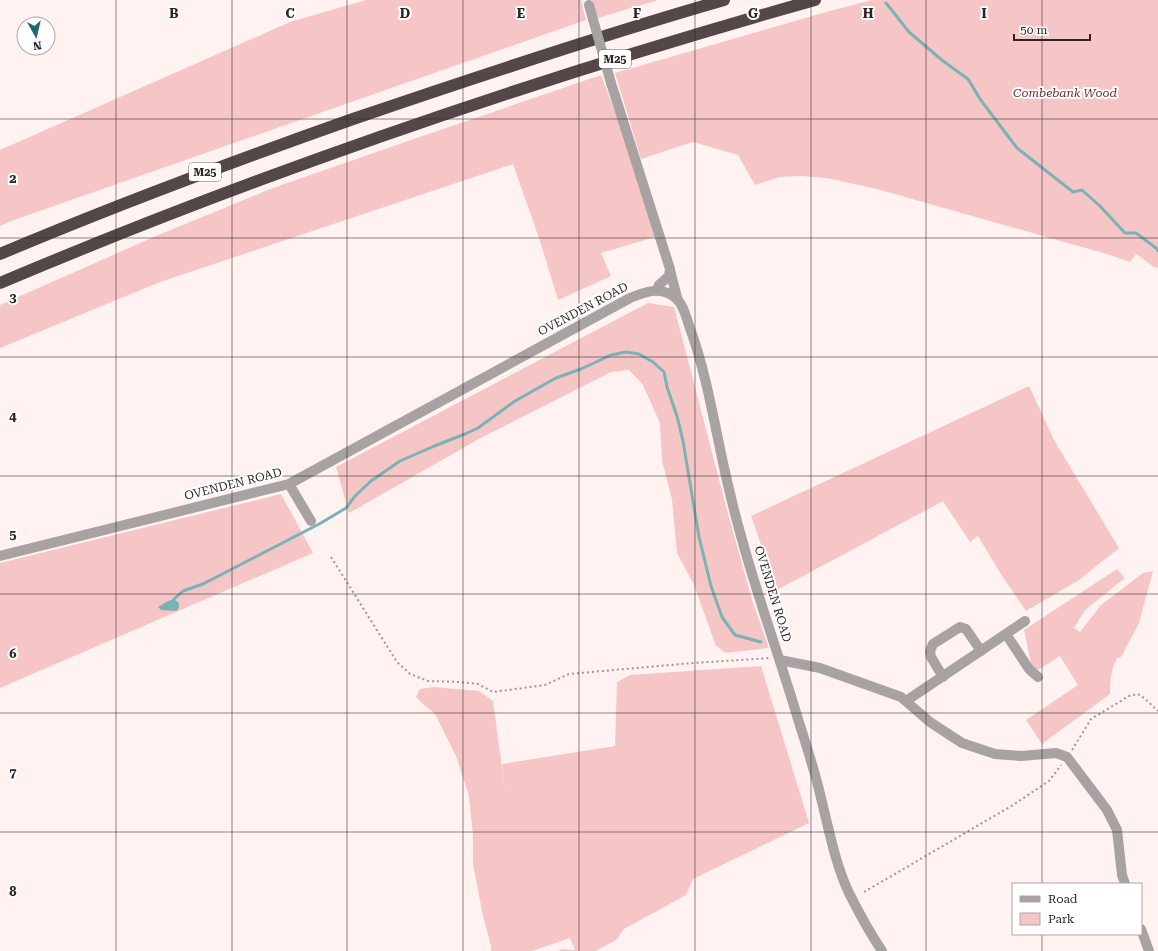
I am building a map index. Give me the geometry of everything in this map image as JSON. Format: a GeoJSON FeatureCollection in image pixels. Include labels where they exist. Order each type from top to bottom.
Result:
{"type":"FeatureCollection","features":[{"type":"Feature","properties":{"kind":"highway","name":"M25"},"geometry":{"type":"LineString","coordinates":[[0,254],[154,192],[307,135],[543,55],[724,0]]}},
{"type":"Feature","properties":{"kind":"highway","name":"M25"},"geometry":{"type":"LineString","coordinates":[[0,283],[105,239],[213,197],[409,126],[623,56],[815,0]]}},
{"type":"Feature","properties":{"kind":"street","name":"OVENDEN ROAD"},"geometry":{"type":"LineString","coordinates":[[588,3],[611,83],[670,269],[678,301],[684,312],[698,352],[728,489],[752,576],[779,658],[820,794],[836,857],[849,893],[882,951]]}},
{"type":"Feature","properties":{"kind":"street"},"geometry":{"type":"LineString","coordinates":[[670,269],[669,276],[659,286],[658,290],[668,293],[678,301]]}},
{"type":"Feature","properties":{"kind":"street","name":"OVENDEN ROAD"},"geometry":{"type":"LineString","coordinates":[[0,556],[289,484],[630,298],[650,290],[658,290]]}},
{"type":"Feature","properties":{"kind":"street"},"geometry":{"type":"LineString","coordinates":[[289,484],[311,521]]}},
{"type":"Feature","properties":{"kind":"street"},"geometry":{"type":"LineString","coordinates":[[906,701],[1024,621]]}},
{"type":"Feature","properties":{"kind":"street"},"geometry":{"type":"LineString","coordinates":[[943,677],[931,657],[930,651],[933,644],[960,627],[966,629],[981,651]]}},
{"type":"Feature","properties":{"kind":"street"},"geometry":{"type":"LineString","coordinates":[[1006,634],[1029,669],[1038,676]]}},
{"type":"Feature","properties":{"kind":"street"},"geometry":{"type":"LineString","coordinates":[[779,658],[820,668],[901,697],[930,722],[962,743],[995,754],[1021,756],[1056,753],[1067,757],[1107,810],[1117,830],[1122,875],[1125,883]]}},
{"type":"Feature","properties":{"kind":"street"},"geometry":{"type":"LineString","coordinates":[[1142,932],[1149,951]]}},
{"type":"Feature","properties":{"kind":"path"},"geometry":{"type":"LineString","coordinates":[[331,557],[397,662],[410,674],[428,681],[478,684],[493,692],[545,685],[569,674],[779,658]]}},
{"type":"Feature","properties":{"kind":"path"},"geometry":{"type":"LineString","coordinates":[[864,892],[1013,804],[1049,781],[1067,757],[1091,718],[1130,696],[1138,694],[1158,711]]}},
{"type":"Feature","properties":{"kind":"green space"},"geometry":{"type":"Polygon","coordinates":[[[366,0],[581,0],[586,20],[0,226],[0,150],[290,22],[366,0]]]}},
{"type":"Feature","properties":{"kind":"green space"},"geometry":{"type":"Polygon","coordinates":[[[592,0],[658,0],[598,18],[592,0]]]}},
{"type":"Feature","properties":{"kind":"green space","name":"Combebank Wood"},"geometry":{"type":"Polygon","coordinates":[[[872,0],[1158,0],[1158,268],[1154,267],[1136,254],[1130,262],[877,189],[827,178],[801,176],[780,177],[755,185],[738,155],[693,142],[641,159],[615,73],[872,0]]]}},
{"type":"Feature","properties":{"kind":"green space"},"geometry":{"type":"Polygon","coordinates":[[[601,75],[621,128],[655,237],[601,253],[611,276],[558,300],[540,241],[513,164],[160,282],[0,348],[0,305],[156,236],[273,188],[601,75]]]}},
{"type":"Feature","properties":{"kind":"green space"},"geometry":{"type":"Polygon","coordinates":[[[648,303],[674,307],[731,525],[753,603],[769,648],[726,653],[716,646],[694,585],[677,553],[672,499],[662,461],[660,423],[643,385],[629,370],[611,372],[477,440],[349,513],[336,467],[648,303]]]}},
{"type":"Feature","properties":{"kind":"green space"},"geometry":{"type":"Polygon","coordinates":[[[1029,386],[1055,442],[1119,548],[1079,580],[1026,611],[1002,576],[978,536],[970,542],[943,501],[777,590],[751,516],[1029,386]]]}},
{"type":"Feature","properties":{"kind":"green space"},"geometry":{"type":"Polygon","coordinates":[[[281,494],[313,553],[0,688],[0,563],[281,494]]]}},
{"type":"Feature","properties":{"kind":"green space"},"geometry":{"type":"Polygon","coordinates":[[[1117,569],[1125,578],[1085,610],[1074,628],[1080,632],[1101,605],[1143,573],[1153,571],[1139,623],[1121,657],[1117,658],[1113,666],[1110,694],[1042,744],[1026,720],[1078,685],[1060,656],[1038,670],[1032,668],[1024,630],[1117,569]]]}},
{"type":"Feature","properties":{"kind":"green space"},"geometry":{"type":"Polygon","coordinates":[[[761,666],[809,823],[693,879],[686,895],[624,929],[616,940],[596,951],[557,951],[562,949],[575,950],[570,938],[532,951],[491,951],[473,864],[473,836],[469,796],[456,756],[435,714],[416,697],[420,689],[434,687],[479,691],[493,701],[505,790],[502,764],[615,746],[617,682],[630,675],[761,666]]]}},
{"type":"Feature","properties":{"kind":"water"},"geometry":{"type":"Polygon","coordinates":[[[174,599],[179,603],[177,611],[161,610],[158,607],[168,601],[174,599]]]}},
{"type":"Feature","properties":{"kind":"waterway"},"geometry":{"type":"LineString","coordinates":[[886,3],[909,32],[943,61],[968,79],[980,99],[1017,148],[1073,192],[1082,190],[1100,206],[1125,233],[1136,233],[1158,251]]}},
{"type":"Feature","properties":{"kind":"waterway"},"geometry":{"type":"LineString","coordinates":[[174,599],[183,591],[203,584],[321,523],[346,508],[355,496],[371,481],[400,461],[478,428],[515,401],[556,378],[581,369],[611,355],[626,352],[639,354],[653,362],[664,372],[683,441],[699,537],[711,586],[722,617],[735,635],[761,642]]}}]}
